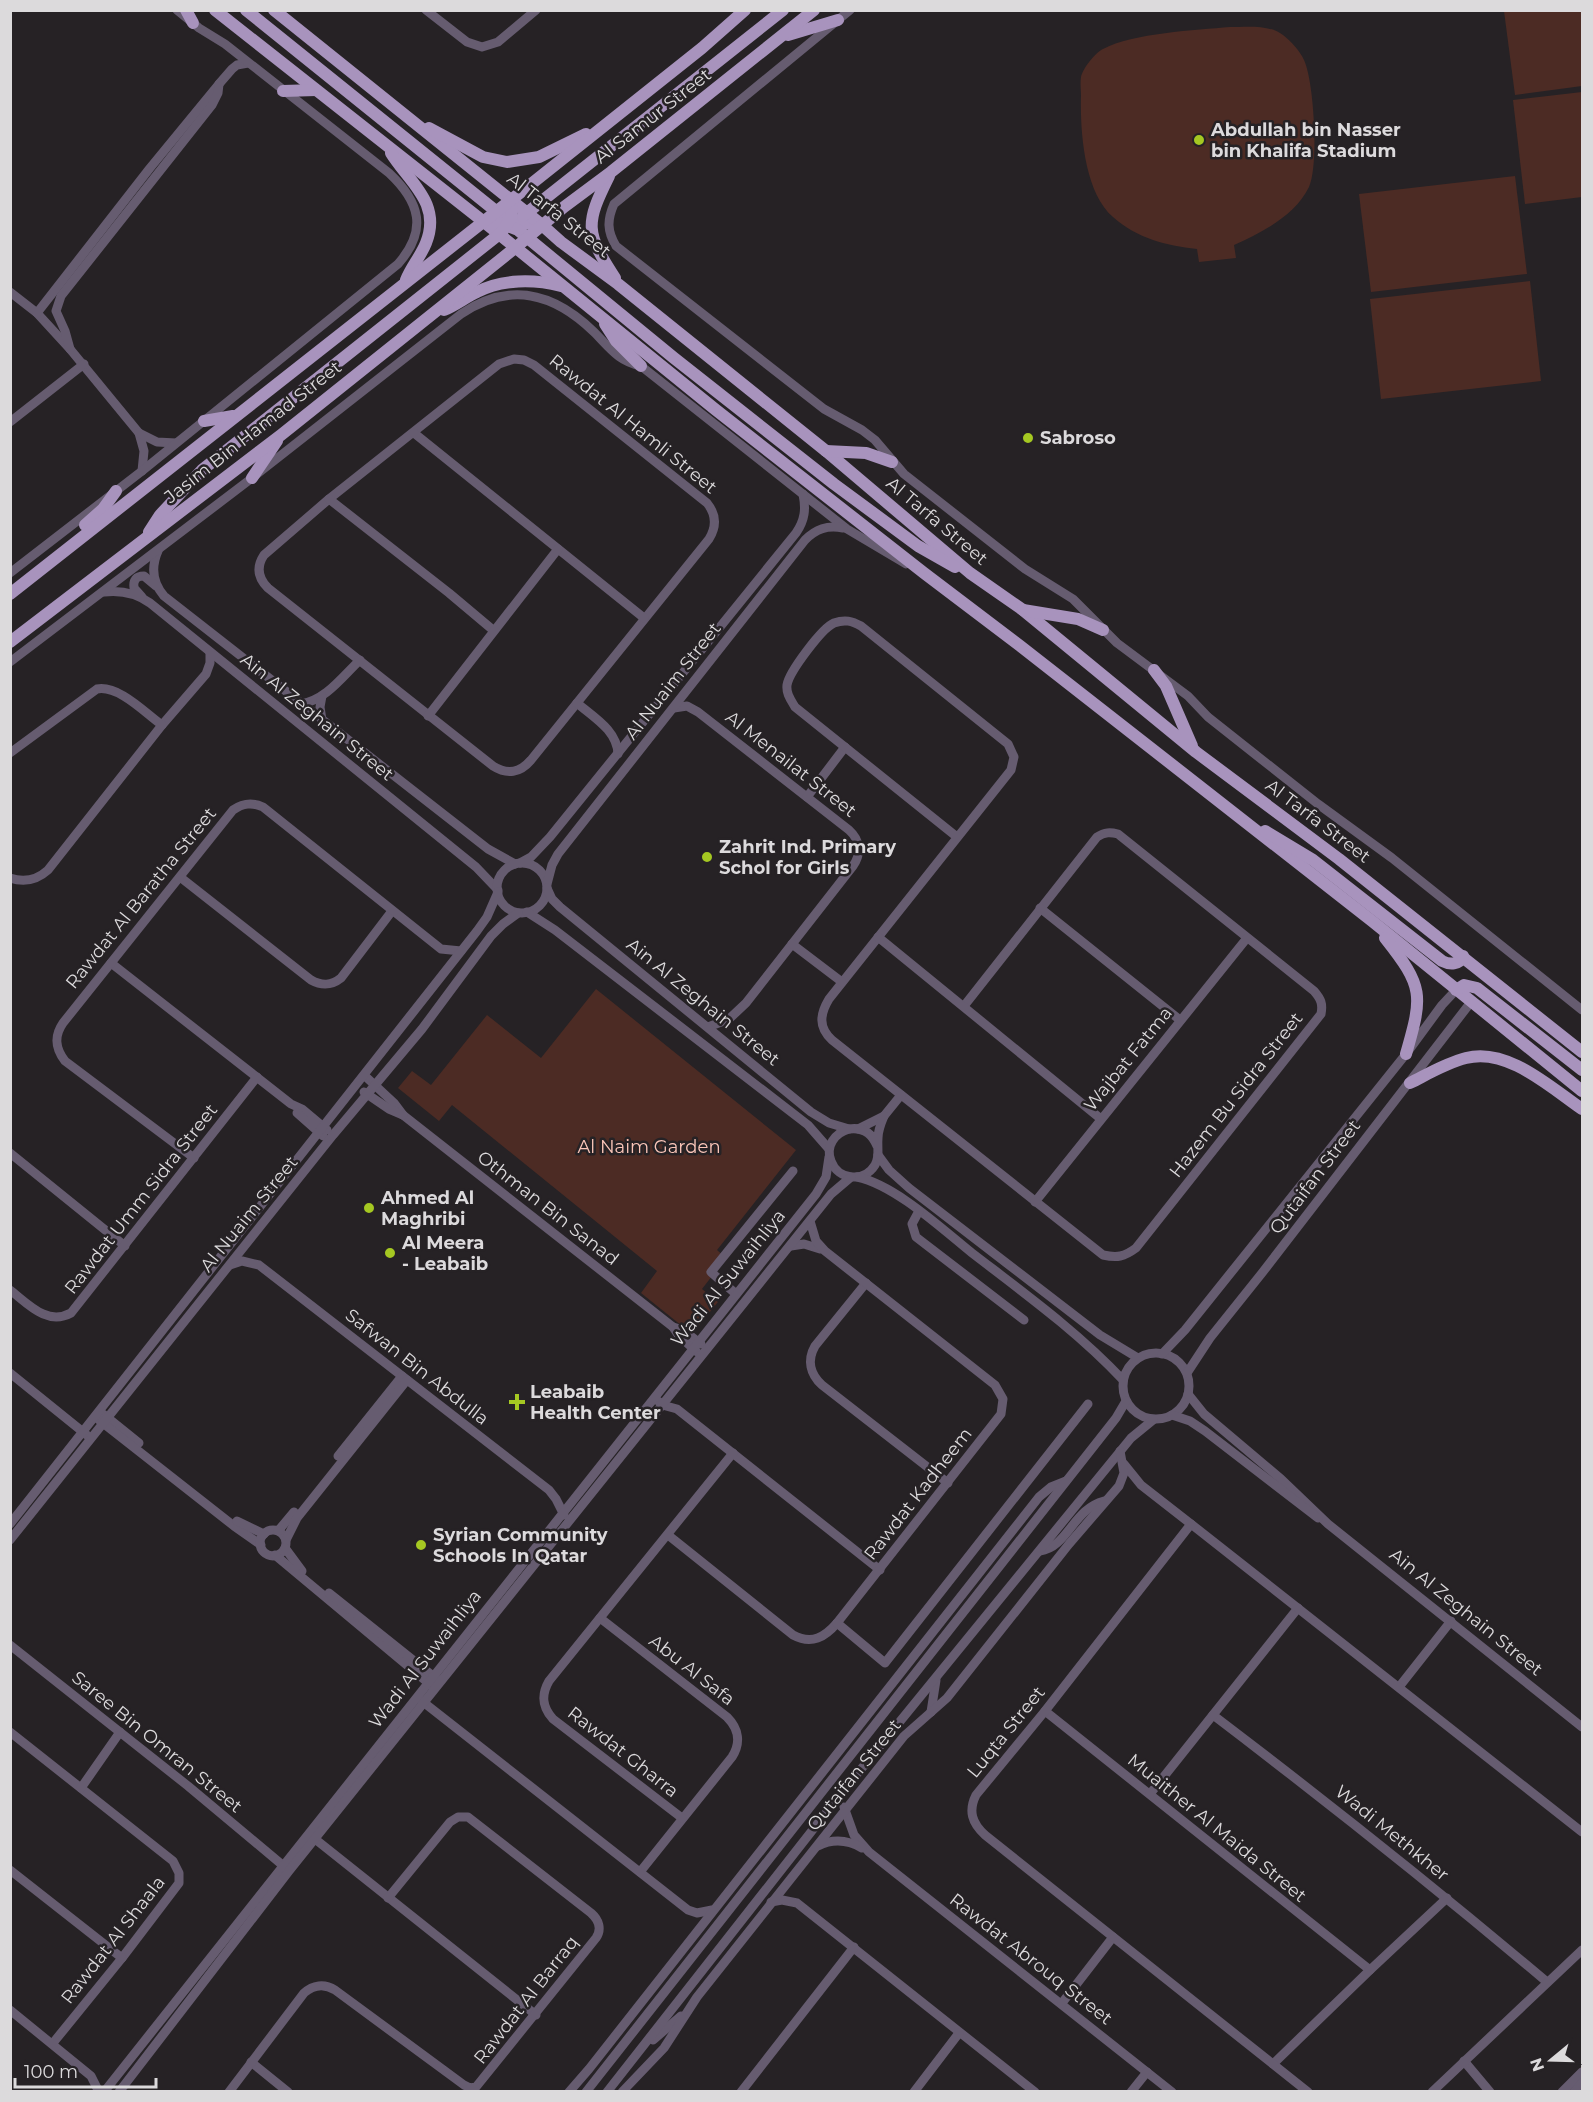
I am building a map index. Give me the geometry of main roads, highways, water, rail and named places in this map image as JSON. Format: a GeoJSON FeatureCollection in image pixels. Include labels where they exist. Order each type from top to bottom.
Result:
{"type":"FeatureCollection","features":[{"type":"Feature","properties":{"kind":"main road"},"geometry":{"type":"LineString","coordinates":[[186,10],[193,23]]}},
{"type":"Feature","properties":{"kind":"main road"},"geometry":{"type":"LineString","coordinates":[[215,10],[484,222],[510,226],[542,225]]}},
{"type":"Feature","properties":{"kind":"main road"},"geometry":{"type":"LineString","coordinates":[[246,10],[497,212],[510,226],[528,238],[648,338],[834,484],[918,546],[970,573]]}},
{"type":"Feature","properties":{"kind":"main road","name":"Al Tarfa Street"},"geometry":{"type":"LineString","coordinates":[[274,10],[527,212],[561,242],[618,284],[826,451],[970,573],[1023,610],[1196,752],[1339,859],[1582,1052]]}},
{"type":"Feature","properties":{"kind":"main road","name":"Al Samur Street"},"geometry":{"type":"LineString","coordinates":[[484,222],[702,48],[745,10]]}},
{"type":"Feature","properties":{"kind":"main road"},"geometry":{"type":"LineString","coordinates":[[144,540],[160,514],[202,470],[783,10]]}},
{"type":"Feature","properties":{"kind":"main road","name":"Al Samur Street"},"geometry":{"type":"LineString","coordinates":[[515,248],[814,10]]}},
{"type":"Feature","properties":{"kind":"main road"},"geometry":{"type":"LineString","coordinates":[[781,37],[838,20]]}},
{"type":"Feature","properties":{"kind":"main road"},"geometry":{"type":"LineString","coordinates":[[283,91],[316,90]]}},
{"type":"Feature","properties":{"kind":"main road"},"geometry":{"type":"LineString","coordinates":[[419,126],[442,134],[483,157],[507,162],[539,157],[581,136],[596,132]]}},
{"type":"Feature","properties":{"kind":"main road"},"geometry":{"type":"LineString","coordinates":[[384,142],[422,193],[429,215],[426,243],[404,284]]}},
{"type":"Feature","properties":{"kind":"main road"},"geometry":{"type":"LineString","coordinates":[[611,172],[595,204],[591,219],[596,244],[618,284]]}},
{"type":"Feature","properties":{"kind":"main road"},"geometry":{"type":"LineString","coordinates":[[512,200],[510,226],[515,248],[924,573],[1372,921],[1582,1091]]}},
{"type":"Feature","properties":{"kind":"main road","name":"Jasim Bin Hamad Street"},"geometry":{"type":"LineString","coordinates":[[10,594],[484,222]]}},
{"type":"Feature","properties":{"kind":"main road","name":"Jasim Bin Hamad Street"},"geometry":{"type":"LineString","coordinates":[[10,642],[280,435],[515,248]]}},
{"type":"Feature","properties":{"kind":"main road"},"geometry":{"type":"LineString","coordinates":[[425,318],[493,285],[534,281],[565,287]]}},
{"type":"Feature","properties":{"kind":"main road"},"geometry":{"type":"LineString","coordinates":[[597,313],[616,341],[641,366]]}},
{"type":"Feature","properties":{"kind":"main road"},"geometry":{"type":"LineString","coordinates":[[204,421],[237,415]]}},
{"type":"Feature","properties":{"kind":"main road"},"geometry":{"type":"LineString","coordinates":[[252,478],[280,435]]}},
{"type":"Feature","properties":{"kind":"main road"},"geometry":{"type":"LineString","coordinates":[[826,451],[866,453],[892,462]]}},
{"type":"Feature","properties":{"kind":"main road"},"geometry":{"type":"LineString","coordinates":[[68,549],[78,531],[103,509],[116,491]]}},
{"type":"Feature","properties":{"kind":"main road"},"geometry":{"type":"LineString","coordinates":[[1023,610],[1078,619],[1103,630]]}},
{"type":"Feature","properties":{"kind":"main road"},"geometry":{"type":"LineString","coordinates":[[1154,670],[1170,694],[1184,730],[1196,752]]}},
{"type":"Feature","properties":{"kind":"main road"},"geometry":{"type":"LineString","coordinates":[[1237,817],[1278,838],[1313,860],[1444,963],[1457,963],[1463,956]]}},
{"type":"Feature","properties":{"kind":"main road"},"geometry":{"type":"LineString","coordinates":[[1372,921],[1409,970],[1417,989],[1418,1007],[1406,1054]]}},
{"type":"Feature","properties":{"kind":"main road"},"geometry":{"type":"LineString","coordinates":[[1471,1002],[1479,989],[1480,982],[1476,967]]}},
{"type":"Feature","properties":{"kind":"main road"},"geometry":{"type":"LineString","coordinates":[[1456,990],[1467,985],[1479,989],[1582,1070]]}},
{"type":"Feature","properties":{"kind":"main road"},"geometry":{"type":"LineString","coordinates":[[1410,1083],[1465,1058],[1493,1056],[1520,1067],[1582,1109]]}},
{"type":"Feature","properties":{"kind":"place","name":"Abdullah bin Nasser bin Khalifa Stadium"},"geometry":{"type":"Point","coordinates":[1199,140]}},
{"type":"Feature","properties":{"kind":"place","name":"Sabroso"},"geometry":{"type":"Point","coordinates":[1028,438]}},
{"type":"Feature","properties":{"kind":"place","name":"Zahrit Ind. Primary Schol for Girls"},"geometry":{"type":"Point","coordinates":[707,857]}},
{"type":"Feature","properties":{"kind":"place","name":"Ahmed Al Maghribi"},"geometry":{"type":"Point","coordinates":[369,1208]}},
{"type":"Feature","properties":{"kind":"place","name":"Al Meera - Leabaib"},"geometry":{"type":"Point","coordinates":[390,1253]}},
{"type":"Feature","properties":{"kind":"place","name":"Leabaib Health Center"},"geometry":{"type":"Point","coordinates":[517,1402]}},
{"type":"Feature","properties":{"kind":"place","name":"Syrian Community Schools In Qatar"},"geometry":{"type":"Point","coordinates":[421,1545]}},
{"type":"Feature","properties":{"kind":"park label","name":"Al Naim Garden"},"geometry":{"type":"Point","coordinates":[649,1147]}}]}
